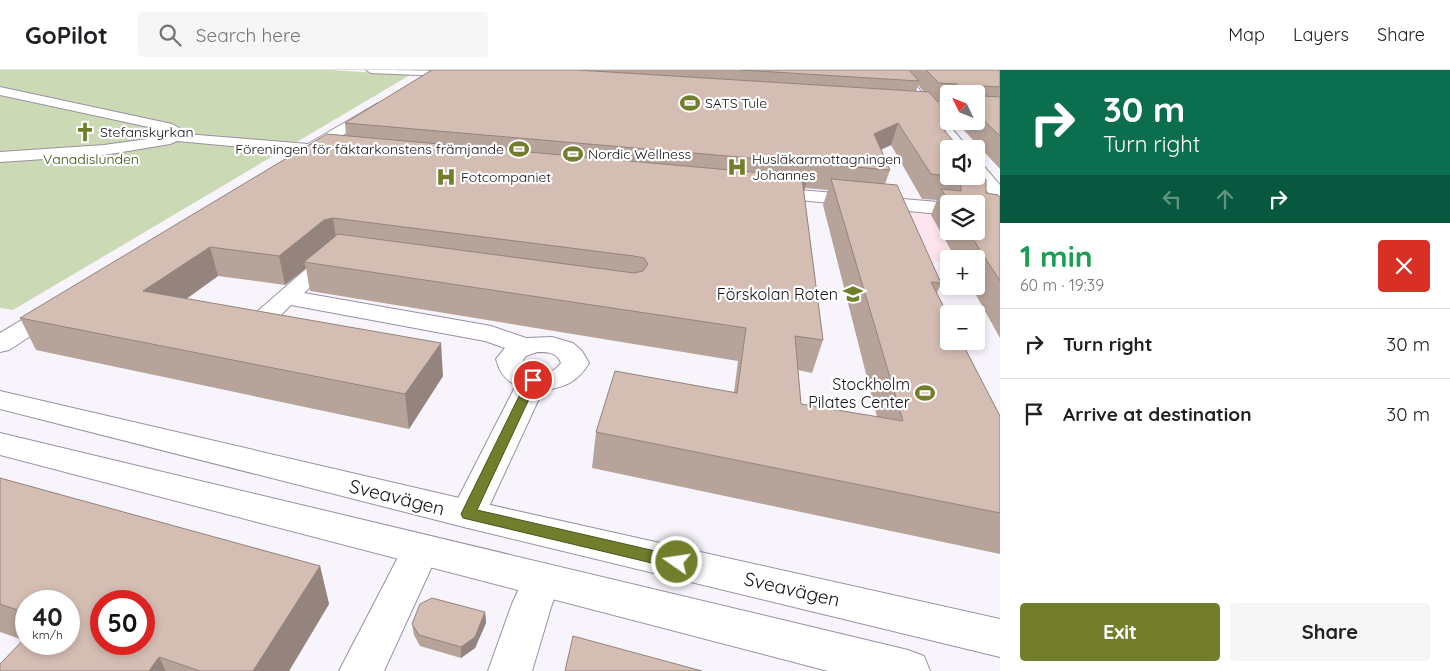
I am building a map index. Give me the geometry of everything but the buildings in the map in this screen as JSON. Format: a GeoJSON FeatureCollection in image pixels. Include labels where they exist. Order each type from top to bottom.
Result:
{"type":"FeatureCollection","features":[{"type":"Feature","properties":{"kind":"street"},"geometry":{"type":"LineString","coordinates":[[371,70],[476,74]]}},
{"type":"Feature","properties":{"kind":"street"},"geometry":{"type":"LineString","coordinates":[[897,70],[934,107],[956,140]]}},
{"type":"Feature","properties":{"kind":"street"},"geometry":{"type":"LineString","coordinates":[[407,89],[436,72]]}},
{"type":"Feature","properties":{"kind":"street"},"geometry":{"type":"LineString","coordinates":[[0,91],[225,140]]}},
{"type":"Feature","properties":{"kind":"street"},"geometry":{"type":"LineString","coordinates":[[288,163],[391,99]]}},
{"type":"Feature","properties":{"kind":"street"},"geometry":{"type":"LineString","coordinates":[[911,106],[934,107]]}},
{"type":"Feature","properties":{"kind":"street"},"geometry":{"type":"LineString","coordinates":[[149,135],[225,140],[356,154]]}},
{"type":"Feature","properties":{"kind":"street"},"geometry":{"type":"LineString","coordinates":[[0,157],[104,150],[186,138]]}},
{"type":"Feature","properties":{"kind":"street"},"geometry":{"type":"LineString","coordinates":[[985,184],[998,208]]}},
{"type":"Feature","properties":{"kind":"street"},"geometry":{"type":"LineString","coordinates":[[750,190],[940,208]]}},
{"type":"Feature","properties":{"kind":"street"},"geometry":{"type":"LineString","coordinates":[[249,330],[337,253],[356,255]]}},
{"type":"Feature","properties":{"kind":"street"},"geometry":{"type":"LineString","coordinates":[[286,297],[491,334],[524,346],[543,344],[562,348],[573,357],[575,364],[568,375],[560,379],[533,380],[518,375],[510,365],[512,354],[524,346]]}},
{"type":"Feature","properties":{"kind":"street"},"geometry":{"type":"LineString","coordinates":[[0,344],[73,298]]}},
{"type":"Feature","properties":{"kind":"street"},"geometry":{"type":"LineString","coordinates":[[468,514],[533,380]]}},
{"type":"Feature","properties":{"kind":"street","name":"Sveavägen"},"geometry":{"type":"LineString","coordinates":[[0,400],[468,514],[1000,638]]}},
{"type":"Feature","properties":{"kind":"street"},"geometry":{"type":"LineString","coordinates":[[0,444],[420,551],[543,579],[908,671]]}},
{"type":"Feature","properties":{"kind":"street"},"geometry":{"type":"LineString","coordinates":[[362,671],[420,551]]}},
{"type":"Feature","properties":{"kind":"street"},"geometry":{"type":"LineString","coordinates":[[510,671],[532,604],[543,579]]}},
{"type":"Feature","properties":{"kind":"shaded area"},"geometry":{"type":"Polygon","coordinates":[[[873,202],[940,208],[940,240],[976,240],[976,250],[940,250],[940,262],[896,257],[873,202]]]}},
{"type":"Feature","properties":{"kind":"green space","name":"Vanadislunden"},"geometry":{"type":"Polygon","coordinates":[[[0,70],[330,70],[410,75],[13,310],[0,308],[0,70]]]}},
{"type":"Feature","properties":{"kind":"place","name":"SATS Tule"},"geometry":{"type":"Point","coordinates":[690,103]}},
{"type":"Feature","properties":{"kind":"place","name":"Stefanskyrkan"},"geometry":{"type":"Point","coordinates":[85,132]}},
{"type":"Feature","properties":{"kind":"place","name":"Föreningen för fäktarkonstens främjande"},"geometry":{"type":"Point","coordinates":[519,149]}},
{"type":"Feature","properties":{"kind":"place","name":"Nordic Wellness"},"geometry":{"type":"Point","coordinates":[573,154]}},
{"type":"Feature","properties":{"kind":"place","name":"Husläkarmottagningen Johannes"},"geometry":{"type":"Point","coordinates":[737,167]}},
{"type":"Feature","properties":{"kind":"place","name":"Fotcompaniet"},"geometry":{"type":"Point","coordinates":[446,177]}},
{"type":"Feature","properties":{"kind":"place","name":"Förskolan Roten"},"geometry":{"type":"Point","coordinates":[853,294]}},
{"type":"Feature","properties":{"kind":"place","name":"Stockholm Pilates Center"},"geometry":{"type":"Point","coordinates":[925,393]}},
{"type":"Feature","properties":{"kind":"route"},"geometry":{"type":"LineString","coordinates":[[533,380],[468,514],[677,562]]}}]}
